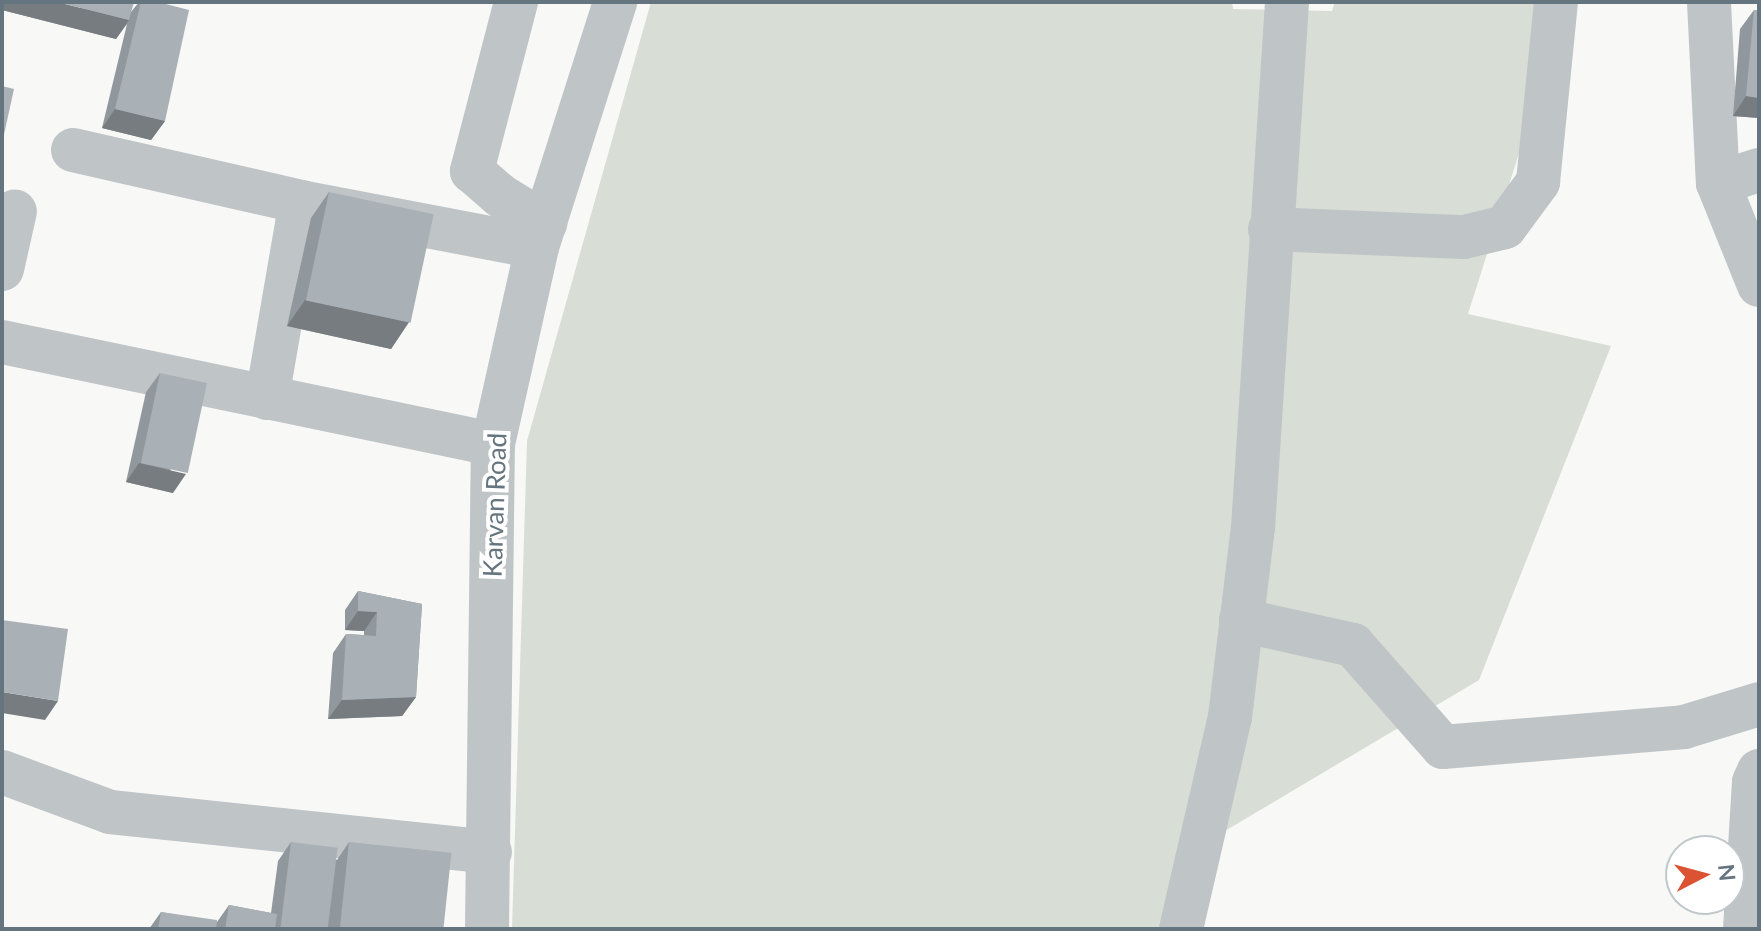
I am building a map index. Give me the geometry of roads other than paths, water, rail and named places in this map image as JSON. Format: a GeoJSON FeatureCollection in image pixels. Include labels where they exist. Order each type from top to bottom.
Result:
{"type":"FeatureCollection","features":[{"type":"Feature","properties":{"kind":"street"},"geometry":{"type":"LineString","coordinates":[[516,2],[472,171],[541,235]]}},
{"type":"Feature","properties":{"kind":"street","name":"Karvan Road"},"geometry":{"type":"LineString","coordinates":[[487,929],[493,444],[541,235],[615,2]]}},
{"type":"Feature","properties":{"kind":"street"},"geometry":{"type":"LineString","coordinates":[[1181,929],[1230,717],[1253,528],[1287,2]]}},
{"type":"Feature","properties":{"kind":"street"},"geometry":{"type":"LineString","coordinates":[[1270,229],[1464,237],[1505,227],[1538,182],[1556,2]]}},
{"type":"Feature","properties":{"kind":"street"},"geometry":{"type":"LineString","coordinates":[[1709,2],[1718,183],[1759,285]]}},
{"type":"Feature","properties":{"kind":"street"},"geometry":{"type":"LineString","coordinates":[[73,150],[301,202],[541,235]]}},
{"type":"Feature","properties":{"kind":"street"},"geometry":{"type":"LineString","coordinates":[[1718,183],[1759,170]]}},
{"type":"Feature","properties":{"kind":"street"},"geometry":{"type":"LineString","coordinates":[[267,398],[301,202]]}},
{"type":"Feature","properties":{"kind":"street"},"geometry":{"type":"LineString","coordinates":[[2,269],[15,211]]}},
{"type":"Feature","properties":{"kind":"street"},"geometry":{"type":"LineString","coordinates":[[2,342],[493,444]]}},
{"type":"Feature","properties":{"kind":"street"},"geometry":{"type":"LineString","coordinates":[[1241,620],[1353,645],[1443,747],[1684,727],[1759,704]]}},
{"type":"Feature","properties":{"kind":"street"},"geometry":{"type":"LineString","coordinates":[[1745,929],[1754,782],[1759,771]]}},
{"type":"Feature","properties":{"kind":"street"},"geometry":{"type":"LineString","coordinates":[[2,772],[110,812],[490,852]]}}]}
